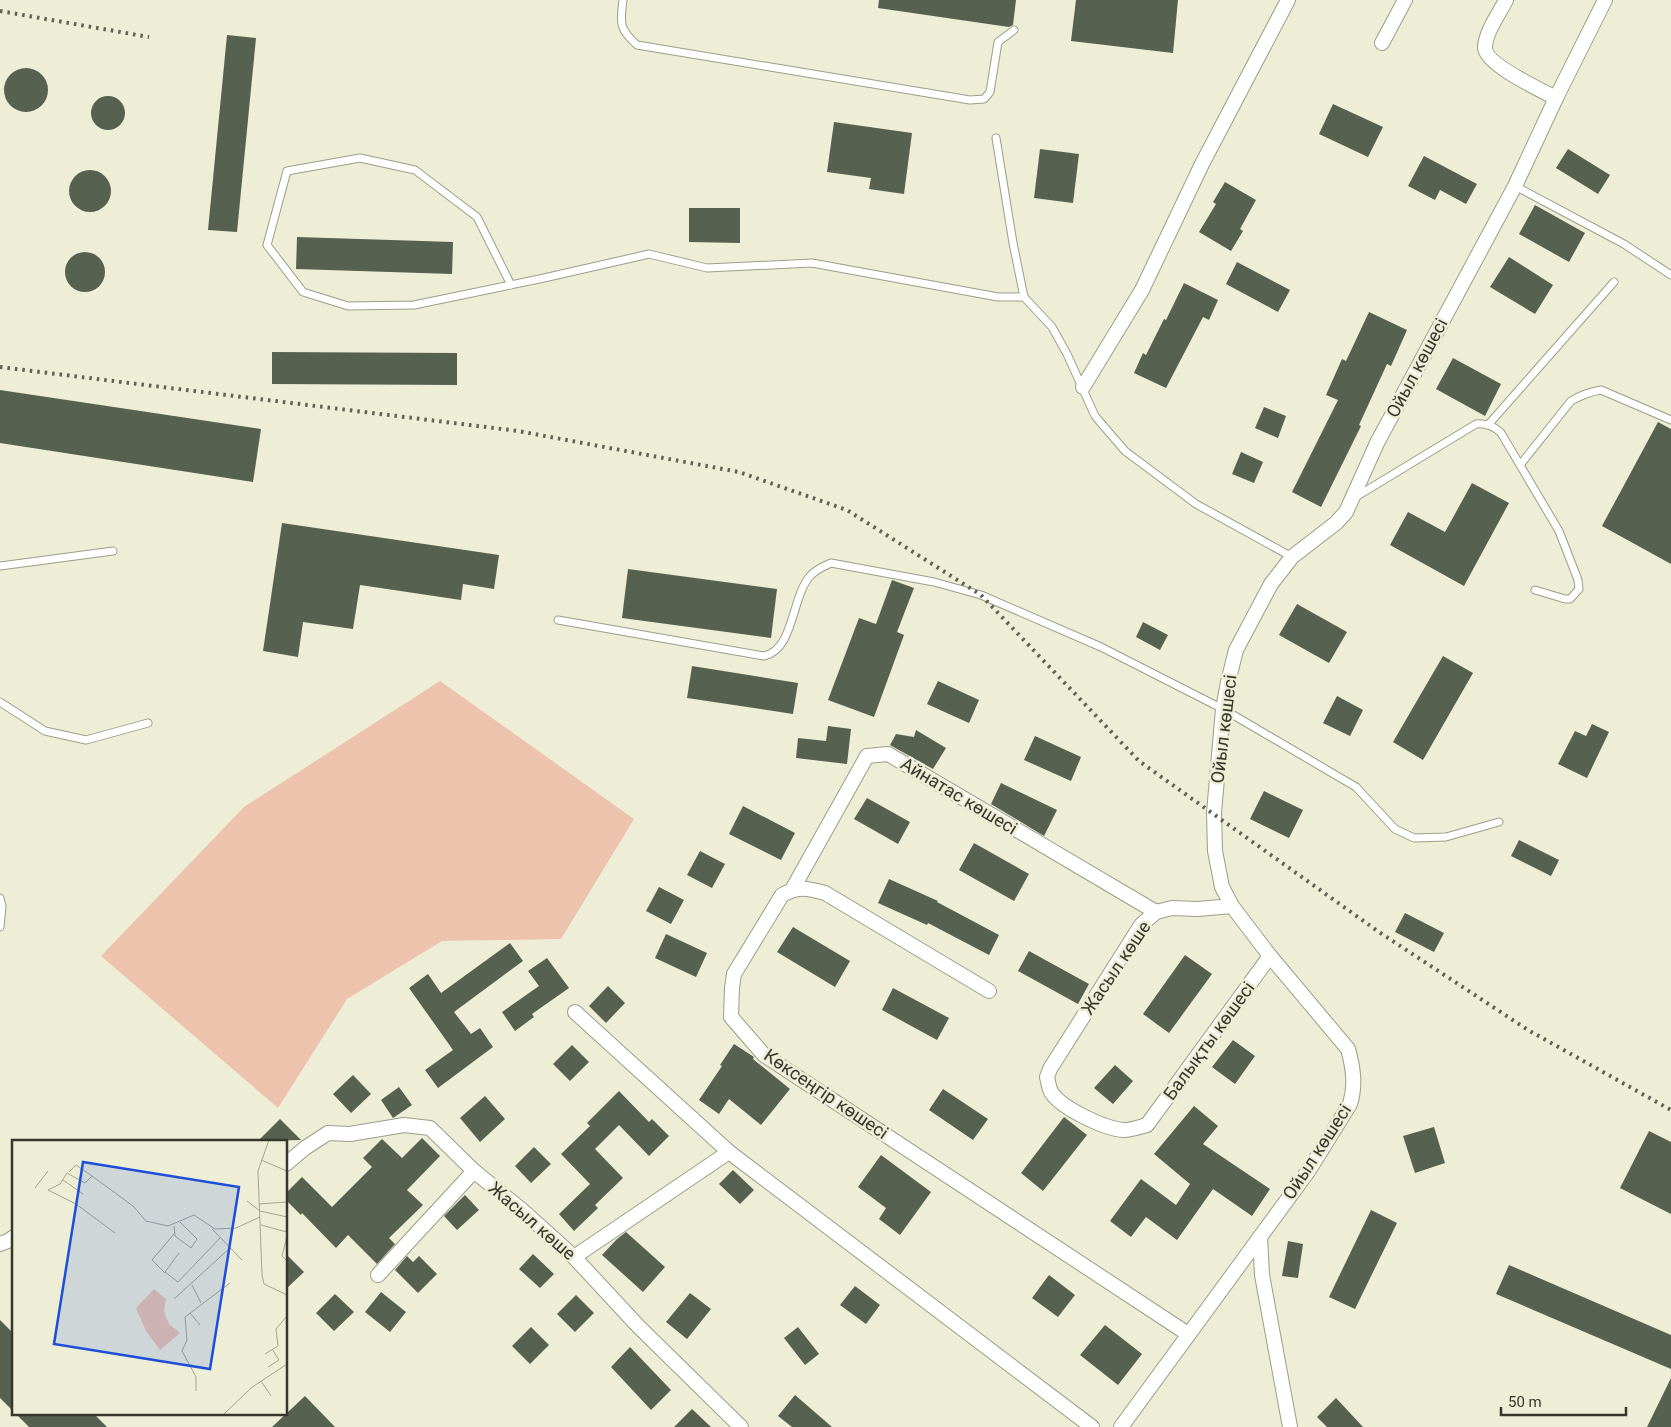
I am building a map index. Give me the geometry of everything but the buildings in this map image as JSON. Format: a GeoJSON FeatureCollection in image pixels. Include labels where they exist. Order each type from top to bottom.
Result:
{"type":"FeatureCollection","features":[{"type":"Feature","properties":{"kind":"street"},"geometry":{"type":"LineString","coordinates":[[1083,387],[1142,290],[1202,164],[1288,0]]}},
{"type":"Feature","properties":{"kind":"street"},"geometry":{"type":"LineString","coordinates":[[1382,43],[1405,0]]}},
{"type":"Feature","properties":{"kind":"street"},"geometry":{"type":"LineString","coordinates":[[1506,0],[1488,36],[1484,48],[1487,56],[1509,72],[1556,98]]}},
{"type":"Feature","properties":{"kind":"street","name":"Ойыл көшесі"},"geometry":{"type":"LineString","coordinates":[[1121,1427],[1309,1170],[1350,1104],[1354,1093],[1353,1066],[1348,1049],[1270,956],[1232,906],[1222,887],[1215,851],[1214,813],[1223,709],[1236,650],[1271,584],[1292,558],[1336,523],[1346,512],[1378,442],[1515,186],[1605,0]]}},
{"type":"Feature","properties":{"kind":"street","name":"Айнатас көшесі"},"geometry":{"type":"LineString","coordinates":[[792,890],[867,756],[888,754],[1156,912]]}},
{"type":"Feature","properties":{"kind":"street"},"geometry":{"type":"LineString","coordinates":[[792,890],[805,888],[825,893],[989,991]]}},
{"type":"Feature","properties":{"kind":"street","name":"Көксеңгір көшесі"},"geometry":{"type":"LineString","coordinates":[[792,890],[782,895],[774,906],[734,974],[732,1017],[764,1055],[1188,1334]]}},
{"type":"Feature","properties":{"kind":"street","name":"Жасыл көше"},"geometry":{"type":"LineString","coordinates":[[1147,1125],[1122,1130],[1102,1124],[1066,1107],[1051,1092],[1047,1077],[1140,925],[1156,912],[1172,908],[1198,909],[1232,906]]}},
{"type":"Feature","properties":{"kind":"street","name":"Балықты көшесі"},"geometry":{"type":"LineString","coordinates":[[1147,1125],[1270,956]]}},
{"type":"Feature","properties":{"kind":"street"},"geometry":{"type":"LineString","coordinates":[[575,1012],[728,1152],[1092,1427]]}},
{"type":"Feature","properties":{"kind":"street","name":"Жасыл көше"},"geometry":{"type":"LineString","coordinates":[[288,1162],[328,1133],[350,1134],[404,1125],[430,1128],[474,1171],[523,1211],[574,1257],[638,1326],[741,1427]]}},
{"type":"Feature","properties":{"kind":"street"},"geometry":{"type":"LineString","coordinates":[[574,1257],[728,1152]]}},
{"type":"Feature","properties":{"kind":"street"},"geometry":{"type":"LineString","coordinates":[[378,1275],[474,1171]]}},
{"type":"Feature","properties":{"kind":"street"},"geometry":{"type":"LineString","coordinates":[[1260,1237],[1262,1275],[1290,1427]]}},
{"type":"Feature","properties":{"kind":"street"},"geometry":{"type":"LineString","coordinates":[[0,1244],[12,1238]]}},
{"type":"Feature","properties":{"kind":"lane"},"geometry":{"type":"LineString","coordinates":[[623,0],[620,18],[624,34],[636,45],[970,100],[984,99],[990,92],[998,42],[1014,30]]}},
{"type":"Feature","properties":{"kind":"lane"},"geometry":{"type":"LineString","coordinates":[[996,138],[1024,297],[1052,328],[1067,354],[1095,416],[1125,451],[1196,504],[1292,558]]}},
{"type":"Feature","properties":{"kind":"lane"},"geometry":{"type":"LineString","coordinates":[[511,285],[477,217],[415,170],[360,158],[287,172],[267,245],[302,292],[348,306],[414,305],[511,285],[650,254],[707,268],[812,264],[998,297],[1024,297]]}},
{"type":"Feature","properties":{"kind":"lane"},"geometry":{"type":"LineString","coordinates":[[1515,186],[1624,244],[1671,275]]}},
{"type":"Feature","properties":{"kind":"lane"},"geometry":{"type":"LineString","coordinates":[[1488,425],[1614,282]]}},
{"type":"Feature","properties":{"kind":"lane"},"geometry":{"type":"LineString","coordinates":[[1520,465],[1571,401],[1591,392],[1601,390],[1671,420]]}},
{"type":"Feature","properties":{"kind":"lane"},"geometry":{"type":"LineString","coordinates":[[1352,499],[1476,424],[1483,423],[1496,428],[1501,433],[1559,531],[1580,589],[1570,599],[1565,600],[1535,590]]}},
{"type":"Feature","properties":{"kind":"lane"},"geometry":{"type":"LineString","coordinates":[[0,566],[113,551]]}},
{"type":"Feature","properties":{"kind":"lane"},"geometry":{"type":"LineString","coordinates":[[558,620],[764,656],[772,654],[780,647],[801,590],[810,576],[819,568],[831,563],[934,582],[981,595],[1101,647],[1223,709],[1356,787],[1395,828],[1414,838],[1446,837],[1499,822]]}},
{"type":"Feature","properties":{"kind":"lane"},"geometry":{"type":"LineString","coordinates":[[0,702],[45,731],[86,740],[148,723]]}},
{"type":"Feature","properties":{"kind":"lane"},"geometry":{"type":"LineString","coordinates":[[0,898],[2,906],[0,927]]}},
{"type":"Feature","properties":{"kind":"shaded area"},"geometry":{"type":"Polygon","coordinates":[[[440,681],[634,819],[561,939],[442,941],[347,999],[278,1108],[101,956],[244,807],[440,681]]]}},
{"type":"Feature","properties":{"kind":"railway"},"geometry":{"type":"LineString","coordinates":[[0,11],[149,37]]}},
{"type":"Feature","properties":{"kind":"railway"},"geometry":{"type":"LineString","coordinates":[[0,367],[518,431],[739,472],[847,510],[981,595],[1139,761],[1379,932],[1528,1030],[1671,1110]]}}]}
